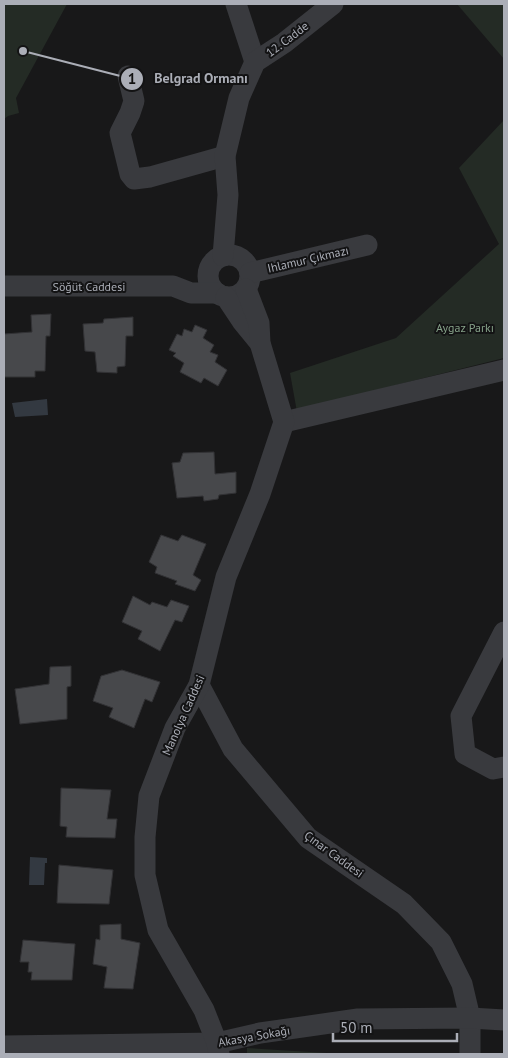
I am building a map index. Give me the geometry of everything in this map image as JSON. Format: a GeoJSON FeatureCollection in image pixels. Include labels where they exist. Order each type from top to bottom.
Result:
{"type":"FeatureCollection","features":[{"type":"Feature","properties":{"kind":"street"},"geometry":{"type":"LineString","coordinates":[[236,4],[255,62]]}},
{"type":"Feature","properties":{"kind":"street","name":"12. Cadde"},"geometry":{"type":"LineString","coordinates":[[234,268],[238,225],[228,196],[225,156],[239,98],[255,62],[284,43],[333,4]]}},
{"type":"Feature","properties":{"kind":"street"},"geometry":{"type":"LineString","coordinates":[[128,76],[134,101],[120,133],[130,174],[134,179],[150,177],[225,156]]}},
{"type":"Feature","properties":{"kind":"street","name":"Ihlamur Çıkmazı"},"geometry":{"type":"LineString","coordinates":[[234,268],[366,245]]}},
{"type":"Feature","properties":{"kind":"street"},"geometry":{"type":"LineString","coordinates":[[174,286],[192,275],[234,268]]}},
{"type":"Feature","properties":{"kind":"street"},"geometry":{"type":"LineString","coordinates":[[234,268],[208,278],[210,284],[260,343]]}},
{"type":"Feature","properties":{"kind":"street"},"geometry":{"type":"LineString","coordinates":[[174,286],[191,293],[237,295],[234,268]]}},
{"type":"Feature","properties":{"kind":"street"},"geometry":{"type":"LineString","coordinates":[[234,268],[259,323],[260,343],[284,422],[504,370]]}},
{"type":"Feature","properties":{"kind":"street","name":"Söğüt Caddesi"},"geometry":{"type":"LineString","coordinates":[[4,286],[174,286]]}},
{"type":"Feature","properties":{"kind":"street","name":"Manolya Caddesi"},"geometry":{"type":"LineString","coordinates":[[218,1049],[204,1010],[158,930],[145,875],[145,837],[149,796],[175,728],[199,685],[226,577],[260,494],[284,422]]}},
{"type":"Feature","properties":{"kind":"street"},"geometry":{"type":"LineString","coordinates":[[504,632],[461,716],[465,754],[493,769],[504,767]]}},
{"type":"Feature","properties":{"kind":"street","name":"Çınar Caddesi"},"geometry":{"type":"LineString","coordinates":[[199,685],[233,750],[308,838],[404,904],[441,942],[462,984],[470,1018],[470,1054]]}},
{"type":"Feature","properties":{"kind":"street","name":"Akasya Sokağı"},"geometry":{"type":"LineString","coordinates":[[4,1046],[218,1049],[260,1034],[358,1019],[470,1018],[504,1020]]}},
{"type":"Feature","properties":{"kind":"green space"},"geometry":{"type":"Polygon","coordinates":[[[4,4],[67,4],[16,98],[19,113],[4,119],[4,4]]]}},
{"type":"Feature","properties":{"kind":"green space"},"geometry":{"type":"Polygon","coordinates":[[[457,4],[504,4],[504,59],[457,4]]]}},
{"type":"Feature","properties":{"kind":"green space","name":"Aygaz Parkı"},"geometry":{"type":"Polygon","coordinates":[[[504,120],[504,358],[297,412],[290,373],[396,338],[499,244],[459,168],[504,120]]]}},
{"type":"Feature","properties":{"kind":"green space"},"geometry":{"type":"Polygon","coordinates":[[[247,1048],[343,1054],[247,1054],[247,1048]]]}},
{"type":"Feature","properties":{"kind":"shaded area"},"geometry":{"type":"Polygon","coordinates":[[[47,399],[48,415],[15,417],[12,403],[47,399]]]}},
{"type":"Feature","properties":{"kind":"shaded area"},"geometry":{"type":"Polygon","coordinates":[[[30,857],[47,858],[44,885],[29,885],[30,857]]]}},
{"type":"Feature","properties":{"kind":"building"},"geometry":{"type":"Polygon","coordinates":[[[51,314],[50,336],[46,336],[45,371],[35,371],[35,377],[4,377],[4,334],[32,332],[31,315],[51,314]]]}},
{"type":"Feature","properties":{"kind":"building"},"geometry":{"type":"Polygon","coordinates":[[[133,317],[133,336],[126,336],[125,366],[117,367],[117,373],[97,372],[95,352],[85,351],[83,324],[103,323],[104,319],[133,317]]]}},
{"type":"Feature","properties":{"kind":"building"},"geometry":{"type":"Polygon","coordinates":[[[195,325],[207,330],[203,338],[214,345],[210,352],[218,355],[215,362],[227,370],[218,386],[204,378],[201,383],[180,372],[184,363],[173,356],[176,353],[169,350],[177,334],[182,336],[184,329],[192,332],[195,325]]]}},
{"type":"Feature","properties":{"kind":"building"},"geometry":{"type":"Polygon","coordinates":[[[214,452],[215,474],[236,472],[236,493],[219,495],[218,499],[204,501],[203,496],[177,498],[172,463],[180,462],[183,453],[214,452]]]}},
{"type":"Feature","properties":{"kind":"building"},"geometry":{"type":"Polygon","coordinates":[[[161,535],[178,541],[182,535],[206,544],[193,575],[201,580],[195,591],[175,584],[177,581],[155,573],[157,567],[149,562],[161,535]]]}},
{"type":"Feature","properties":{"kind":"building"},"geometry":{"type":"Polygon","coordinates":[[[133,596],[150,605],[152,602],[167,607],[171,600],[189,606],[182,622],[175,620],[160,651],[138,639],[142,631],[122,622],[133,596]]]}},
{"type":"Feature","properties":{"kind":"building"},"geometry":{"type":"Polygon","coordinates":[[[71,666],[71,686],[67,687],[67,719],[20,724],[15,689],[49,684],[50,667],[71,666]]]}},
{"type":"Feature","properties":{"kind":"building"},"geometry":{"type":"Polygon","coordinates":[[[122,670],[160,682],[152,702],[145,699],[134,728],[109,717],[113,708],[93,701],[101,676],[122,670]]]}},
{"type":"Feature","properties":{"kind":"building"},"geometry":{"type":"Polygon","coordinates":[[[61,788],[111,790],[107,819],[117,819],[115,838],[66,837],[67,827],[60,826],[61,788]]]}},
{"type":"Feature","properties":{"kind":"building"},"geometry":{"type":"Polygon","coordinates":[[[59,865],[113,870],[109,904],[57,903],[59,865]]]}},
{"type":"Feature","properties":{"kind":"building"},"geometry":{"type":"Polygon","coordinates":[[[121,924],[121,939],[140,943],[133,989],[104,988],[107,967],[93,964],[96,939],[100,940],[100,925],[121,924]]]}},
{"type":"Feature","properties":{"kind":"building"},"geometry":{"type":"Polygon","coordinates":[[[23,940],[75,944],[72,980],[31,980],[32,972],[28,972],[29,962],[20,962],[23,940]]]}},
{"type":"Feature","properties":{"kind":"place","name":"Belgrad Ormanı"},"geometry":{"type":"Point","coordinates":[23,51]}}]}
